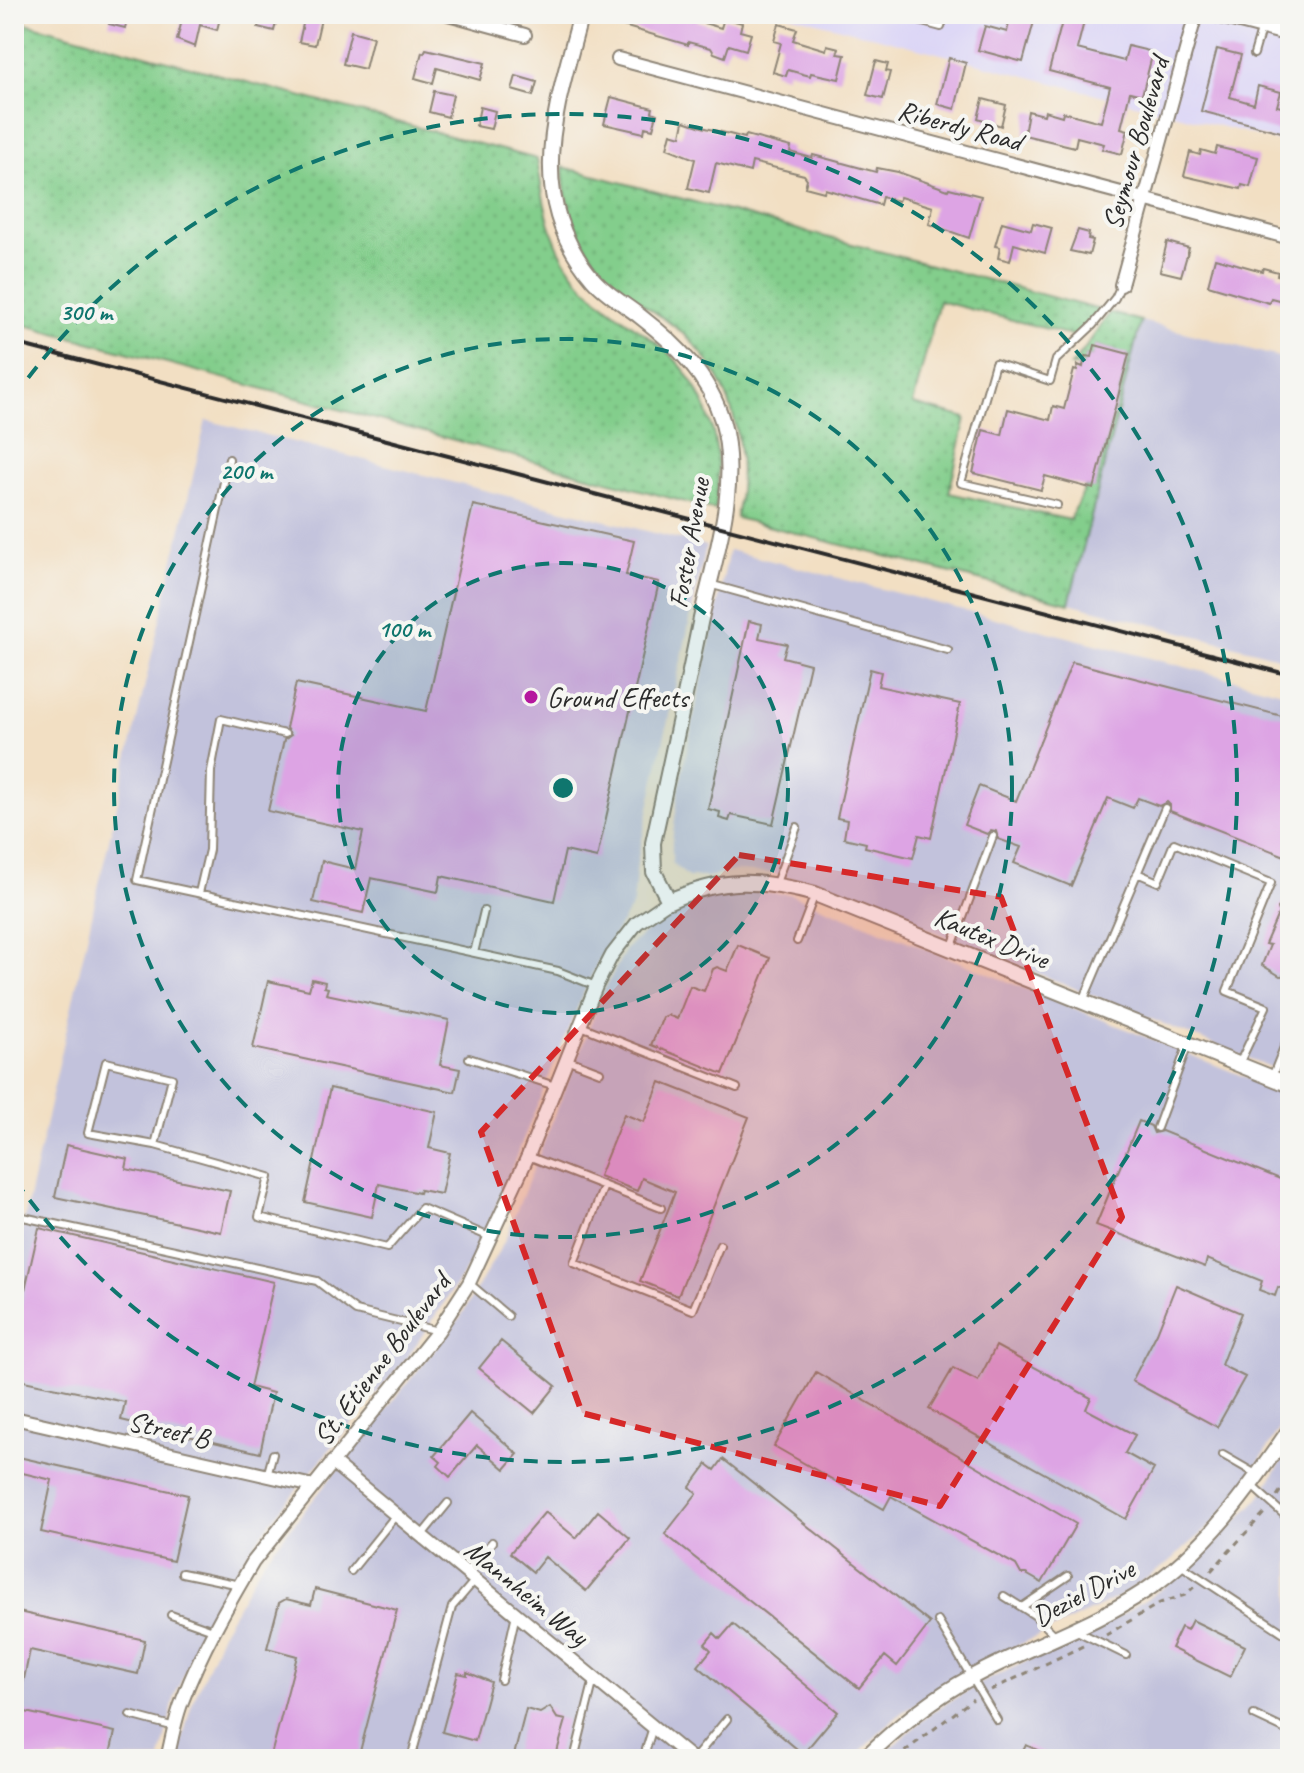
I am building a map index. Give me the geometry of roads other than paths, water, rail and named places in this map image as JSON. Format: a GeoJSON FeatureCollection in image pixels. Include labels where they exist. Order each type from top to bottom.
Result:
{"type":"FeatureCollection","features":[{"type":"Feature","properties":{"kind":"main road"},"geometry":{"type":"LineString","coordinates":[[1217,14],[1290,33]]}},
{"type":"Feature","properties":{"kind":"street"},"geometry":{"type":"LineString","coordinates":[[448,14],[525,35]]}},
{"type":"Feature","properties":{"kind":"street","name":"Foster Avenue"},"geometry":{"type":"LineString","coordinates":[[581,14],[549,151],[550,181],[556,211],[571,247],[595,281],[671,341],[703,379],[722,419],[729,458],[727,494],[653,843],[654,872],[669,901]]}},
{"type":"Feature","properties":{"kind":"street","name":"Seymour Boulevard"},"geometry":{"type":"LineString","coordinates":[[1121,285],[1196,14]]}},
{"type":"Feature","properties":{"kind":"street","name":"Riberdy Road"},"geometry":{"type":"LineString","coordinates":[[618,59],[1290,238]]}},
{"type":"Feature","properties":{"kind":"street","name":"Kautex Drive"},"geometry":{"type":"LineString","coordinates":[[669,901],[699,888],[742,882],[776,883],[815,894],[1290,1085]]}},
{"type":"Feature","properties":{"kind":"street","name":"St. Etienne Boulevard"},"geometry":{"type":"LineString","coordinates":[[167,1759],[182,1702],[213,1630],[253,1562],[438,1331],[469,1283],[528,1156],[596,986],[612,955],[637,923],[669,901]]}},
{"type":"Feature","properties":{"kind":"street","name":"Street B"},"geometry":{"type":"LineString","coordinates":[[14,1418],[313,1486]]}},
{"type":"Feature","properties":{"kind":"street","name":"Deziel Drive"},"geometry":{"type":"LineString","coordinates":[[864,1759],[925,1707],[971,1678],[1057,1638],[1145,1591],[1179,1564],[1228,1516],[1290,1429]]}},
{"type":"Feature","properties":{"kind":"street","name":"Mannheim Way"},"geometry":{"type":"LineString","coordinates":[[332,1462],[693,1759]]}},
{"type":"Feature","properties":{"kind":"lane"},"geometry":{"type":"LineString","coordinates":[[912,14],[911,19],[941,27],[945,14]]}},
{"type":"Feature","properties":{"kind":"lane"},"geometry":{"type":"LineString","coordinates":[[1254,54],[1262,26]]}},
{"type":"Feature","properties":{"kind":"lane"},"geometry":{"type":"LineString","coordinates":[[1057,505],[961,483],[990,378],[995,363],[1050,381],[1056,360],[1093,325],[1115,298],[1121,285]]}},
{"type":"Feature","properties":{"kind":"lane"},"geometry":{"type":"LineString","coordinates":[[229,459],[137,880],[558,971],[596,986]]}},
{"type":"Feature","properties":{"kind":"lane"},"geometry":{"type":"LineString","coordinates":[[709,584],[948,650]]}},
{"type":"Feature","properties":{"kind":"lane"},"geometry":{"type":"LineString","coordinates":[[199,893],[209,850],[211,771],[221,719],[285,734]]}},
{"type":"Feature","properties":{"kind":"lane"},"geometry":{"type":"LineString","coordinates":[[1083,1001],[1165,808]]}},
{"type":"Feature","properties":{"kind":"lane"},"geometry":{"type":"LineString","coordinates":[[776,883],[797,827]]}},
{"type":"Feature","properties":{"kind":"lane"},"geometry":{"type":"LineString","coordinates":[[951,949],[993,836]]}},
{"type":"Feature","properties":{"kind":"lane"},"geometry":{"type":"LineString","coordinates":[[1137,873],[1158,882],[1174,843],[1271,883],[1227,991],[1266,1007],[1239,1064]]}},
{"type":"Feature","properties":{"kind":"lane"},"geometry":{"type":"LineString","coordinates":[[797,941],[815,894]]}},
{"type":"Feature","properties":{"kind":"lane"},"geometry":{"type":"LineString","coordinates":[[474,953],[484,911]]}},
{"type":"Feature","properties":{"kind":"lane"},"geometry":{"type":"LineString","coordinates":[[580,1025],[737,1088]]}},
{"type":"Feature","properties":{"kind":"lane"},"geometry":{"type":"LineString","coordinates":[[1272,1077],[1290,1032]]}},
{"type":"Feature","properties":{"kind":"lane"},"geometry":{"type":"LineString","coordinates":[[1157,1128],[1188,1044]]}},
{"type":"Feature","properties":{"kind":"lane"},"geometry":{"type":"LineString","coordinates":[[469,1058],[555,1086]]}},
{"type":"Feature","properties":{"kind":"lane"},"geometry":{"type":"LineString","coordinates":[[566,1059],[600,1072]]}},
{"type":"Feature","properties":{"kind":"lane"},"geometry":{"type":"LineString","coordinates":[[155,1145],[172,1078],[106,1062],[88,1133],[155,1145],[269,1177],[259,1217],[387,1248],[422,1208],[492,1238]]}},
{"type":"Feature","properties":{"kind":"lane"},"geometry":{"type":"LineString","coordinates":[[1286,1148],[1290,1138]]}},
{"type":"Feature","properties":{"kind":"lane"},"geometry":{"type":"LineString","coordinates":[[528,1156],[661,1208]]}},
{"type":"Feature","properties":{"kind":"lane"},"geometry":{"type":"LineString","coordinates":[[604,1186],[574,1263],[693,1310],[720,1245]]}},
{"type":"Feature","properties":{"kind":"lane"},"geometry":{"type":"LineString","coordinates":[[14,1215],[317,1281],[356,1311],[438,1331]]}},
{"type":"Feature","properties":{"kind":"lane"},"geometry":{"type":"LineString","coordinates":[[469,1283],[508,1316]]}},
{"type":"Feature","properties":{"kind":"lane"},"geometry":{"type":"LineString","coordinates":[[267,1476],[273,1454]]}},
{"type":"Feature","properties":{"kind":"lane"},"geometry":{"type":"LineString","coordinates":[[1223,1455],[1255,1481],[1290,1520]]}},
{"type":"Feature","properties":{"kind":"lane"},"geometry":{"type":"LineString","coordinates":[[421,1536],[448,1503]]}},
{"type":"Feature","properties":{"kind":"lane"},"geometry":{"type":"LineString","coordinates":[[351,1571],[396,1515]]}},
{"type":"Feature","properties":{"kind":"lane"},"geometry":{"type":"LineString","coordinates":[[411,1759],[452,1607],[492,1542]]}},
{"type":"Feature","properties":{"kind":"lane"},"geometry":{"type":"LineString","coordinates":[[1179,1564],[1290,1637]]}},
{"type":"Feature","properties":{"kind":"lane"},"geometry":{"type":"LineString","coordinates":[[182,1573],[240,1585]]}},
{"type":"Feature","properties":{"kind":"lane"},"geometry":{"type":"LineString","coordinates":[[1022,1607],[1068,1576]]}},
{"type":"Feature","properties":{"kind":"lane"},"geometry":{"type":"LineString","coordinates":[[1004,1596],[1034,1615],[1057,1638]]}},
{"type":"Feature","properties":{"kind":"lane"},"geometry":{"type":"LineString","coordinates":[[501,1680],[516,1614]]}},
{"type":"Feature","properties":{"kind":"lane"},"geometry":{"type":"LineString","coordinates":[[171,1615],[213,1630]]}},
{"type":"Feature","properties":{"kind":"lane"},"geometry":{"type":"LineString","coordinates":[[938,1621],[997,1720]]}},
{"type":"Feature","properties":{"kind":"lane"},"geometry":{"type":"LineString","coordinates":[[1074,1629],[1126,1655]]}},
{"type":"Feature","properties":{"kind":"lane"},"geometry":{"type":"LineString","coordinates":[[574,1759],[594,1679]]}},
{"type":"Feature","properties":{"kind":"lane"},"geometry":{"type":"LineString","coordinates":[[130,1715],[175,1727]]}},
{"type":"Feature","properties":{"kind":"lane"},"geometry":{"type":"LineString","coordinates":[[1254,1715],[1290,1732]]}},
{"type":"Feature","properties":{"kind":"lane"},"geometry":{"type":"LineString","coordinates":[[693,1759],[727,1719]]}},
{"type":"Feature","properties":{"kind":"lane"},"geometry":{"type":"LineString","coordinates":[[643,1759],[653,1727]]}},
{"type":"Feature","properties":{"kind":"railway"},"geometry":{"type":"LineString","coordinates":[[14,343],[1290,675]]}},
{"type":"Feature","properties":{"kind":"place","name":"Ground Effects"},"geometry":{"type":"Point","coordinates":[531,697]}}]}
